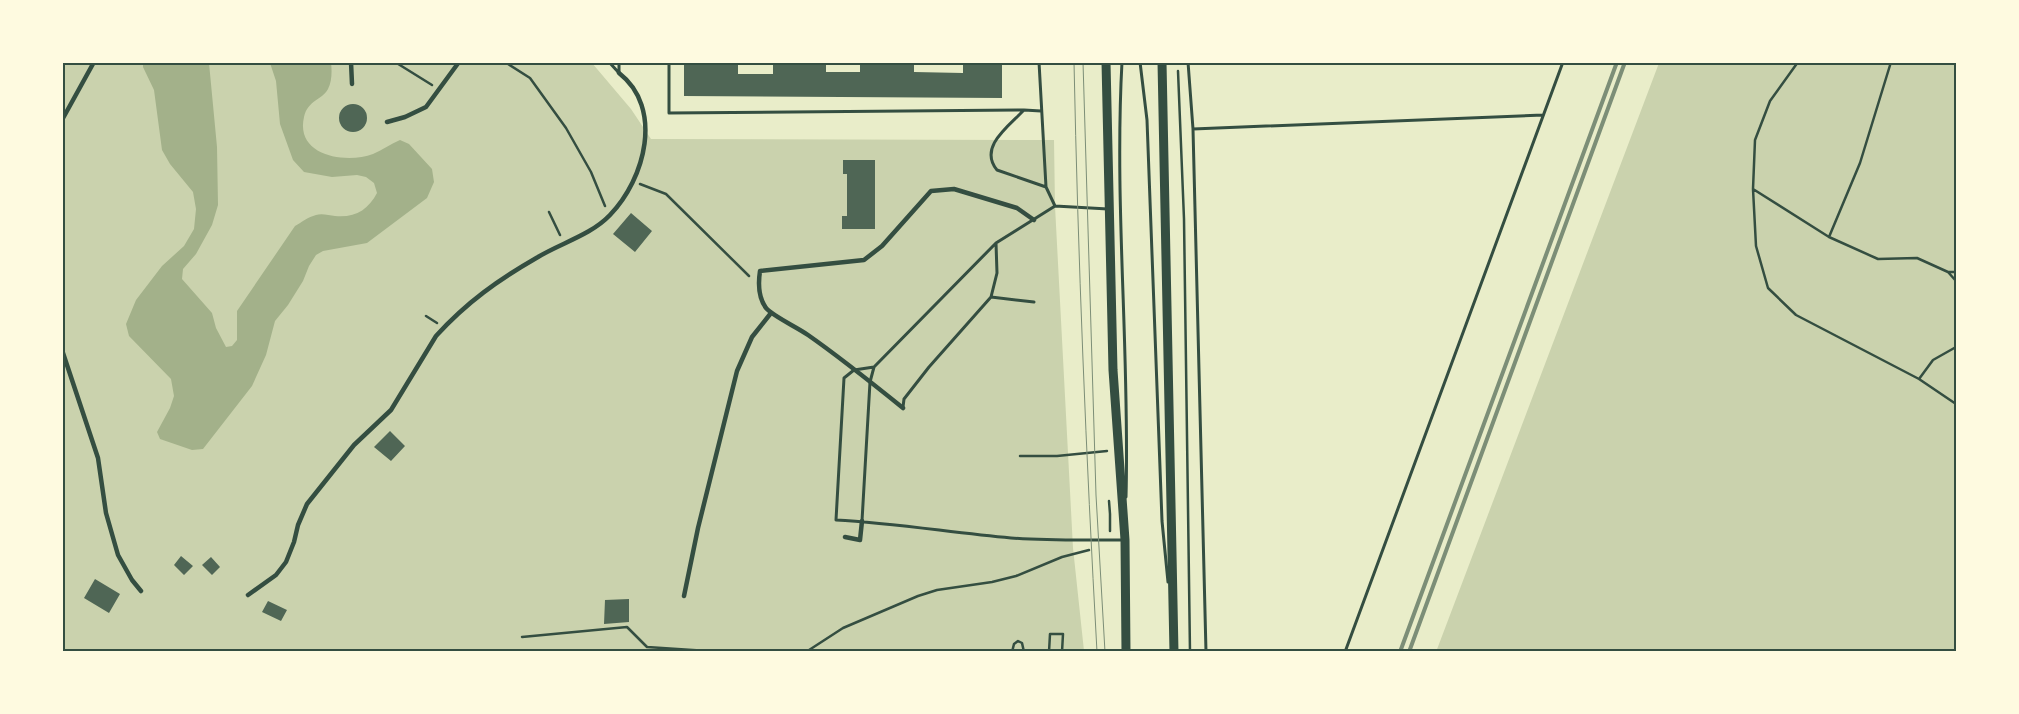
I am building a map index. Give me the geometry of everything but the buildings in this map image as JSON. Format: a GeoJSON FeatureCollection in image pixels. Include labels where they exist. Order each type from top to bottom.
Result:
{"type":"FeatureCollection","features":[{"type":"Feature","properties":{"kind":"main road"},"geometry":{"type":"LineString","coordinates":[[1106,62],[1113,370],[1125,540],[1126,652]]}},
{"type":"Feature","properties":{"kind":"main road"},"geometry":{"type":"LineString","coordinates":[[1162,62],[1174,652]]}},
{"type":"Feature","properties":{"kind":"street"},"geometry":{"type":"LineString","coordinates":[[62,120],[94,62]]}},
{"type":"Feature","properties":{"kind":"street"},"geometry":{"type":"LineString","coordinates":[[351,62],[352,84]]}},
{"type":"Feature","properties":{"kind":"street"},"geometry":{"type":"LineString","coordinates":[[387,122],[406,117],[426,107],[459,62]]}},
{"type":"Feature","properties":{"kind":"street"},"geometry":{"type":"LineString","coordinates":[[248,595],[276,575],[286,562],[307,504],[354,445],[391,410],[436,336],[444,327],[472,300],[496,281],[539,256],[565,245],[609,216],[627,194],[634,181],[644,146],[644,115],[637,93],[626,78],[619,73]]}},
{"type":"Feature","properties":{"kind":"street"},"geometry":{"type":"LineString","coordinates":[[903,408],[808,335],[771,313],[765,307],[760,296],[760,271],[774,268],[864,260],[882,246],[931,191],[954,188],[1017,208],[1034,220]]}},
{"type":"Feature","properties":{"kind":"street"},"geometry":{"type":"LineString","coordinates":[[684,596],[698,528],[737,371],[752,338],[771,313]]}},
{"type":"Feature","properties":{"kind":"street"},"geometry":{"type":"LineString","coordinates":[[62,350],[98,458],[106,513],[118,555],[141,592]]}},
{"type":"Feature","properties":{"kind":"street"},"geometry":{"type":"LineString","coordinates":[[845,537],[860,540],[862,521]]}},
{"type":"Feature","properties":{"kind":"lane"},"geometry":{"type":"LineString","coordinates":[[609,62],[619,73]]}},
{"type":"Feature","properties":{"kind":"lane"},"geometry":{"type":"LineString","coordinates":[[619,62],[619,73]]}},
{"type":"Feature","properties":{"kind":"lane"},"geometry":{"type":"LineString","coordinates":[[669,62],[669,113],[1041,111]]}},
{"type":"Feature","properties":{"kind":"lane"},"geometry":{"type":"LineString","coordinates":[[1039,62],[1046,188],[1054,206]]}},
{"type":"Feature","properties":{"kind":"lane"},"geometry":{"type":"LineString","coordinates":[[874,367],[854,370],[844,378],[836,520],[862,521],[1012,538],[1056,541],[1125,540],[1128,425],[1120,188],[1119,112],[1122,62]]}},
{"type":"Feature","properties":{"kind":"lane"},"geometry":{"type":"LineString","coordinates":[[1140,62],[1147,120],[1162,521],[1174,640]]}},
{"type":"Feature","properties":{"kind":"lane"},"geometry":{"type":"LineString","coordinates":[[1188,62],[1193,129],[1206,652]]}},
{"type":"Feature","properties":{"kind":"lane"},"geometry":{"type":"LineString","coordinates":[[1345,652],[1563,62]]}},
{"type":"Feature","properties":{"kind":"lane"},"geometry":{"type":"LineString","coordinates":[[1024,110],[992,145],[989,153],[991,164],[997,170],[1046,188]]}},
{"type":"Feature","properties":{"kind":"lane"},"geometry":{"type":"LineString","coordinates":[[1193,129],[1543,115]]}},
{"type":"Feature","properties":{"kind":"lane"},"geometry":{"type":"LineString","coordinates":[[862,521],[870,382],[874,367],[996,243],[1054,206],[1109,209]]}},
{"type":"Feature","properties":{"kind":"lane"},"geometry":{"type":"LineString","coordinates":[[903,408],[904,399],[929,367],[991,297],[997,273],[996,243]]}},
{"type":"Feature","properties":{"kind":"lane"},"geometry":{"type":"LineString","coordinates":[[991,297],[1034,302]]}},
{"type":"Feature","properties":{"kind":"path"},"geometry":{"type":"LineString","coordinates":[[395,62],[439,90]]}},
{"type":"Feature","properties":{"kind":"path"},"geometry":{"type":"LineString","coordinates":[[505,62],[530,78],[566,128],[591,172],[609,216]]}},
{"type":"Feature","properties":{"kind":"path"},"geometry":{"type":"LineString","coordinates":[[1178,62],[1184,219],[1190,652]]}},
{"type":"Feature","properties":{"kind":"path"},"geometry":{"type":"LineString","coordinates":[[1798,62],[1770,100],[1755,140],[1753,189],[1756,246],[1768,288],[1796,315],[1919,379],[1956,404]]}},
{"type":"Feature","properties":{"kind":"path"},"geometry":{"type":"LineString","coordinates":[[1829,237],[1860,163],[1891,62]]}},
{"type":"Feature","properties":{"kind":"path"},"geometry":{"type":"LineString","coordinates":[[634,181],[666,194],[759,286]]}},
{"type":"Feature","properties":{"kind":"path"},"geometry":{"type":"LineString","coordinates":[[1753,189],[1829,237],[1878,259],[1917,258],[1948,272],[1956,281]]}},
{"type":"Feature","properties":{"kind":"path"},"geometry":{"type":"LineString","coordinates":[[550,212],[565,245]]}},
{"type":"Feature","properties":{"kind":"path"},"geometry":{"type":"LineString","coordinates":[[1948,272],[1956,272]]}},
{"type":"Feature","properties":{"kind":"path"},"geometry":{"type":"LineString","coordinates":[[426,316],[444,327]]}},
{"type":"Feature","properties":{"kind":"path"},"geometry":{"type":"LineString","coordinates":[[1919,379],[1933,360],[1956,347]]}},
{"type":"Feature","properties":{"kind":"path"},"geometry":{"type":"LineString","coordinates":[[1020,456],[1057,456],[1107,451]]}},
{"type":"Feature","properties":{"kind":"path"},"geometry":{"type":"LineString","coordinates":[[1110,540],[1110,514],[1123,509]]}},
{"type":"Feature","properties":{"kind":"path"},"geometry":{"type":"LineString","coordinates":[[806,652],[843,628],[936,590],[992,582],[1016,576],[1062,557],[1090,549]]}},
{"type":"Feature","properties":{"kind":"path"},"geometry":{"type":"LineString","coordinates":[[522,637],[627,627],[647,647],[724,652]]}},
{"type":"Feature","properties":{"kind":"path"},"geometry":{"type":"LineString","coordinates":[[1049,652],[1050,634],[1063,634],[1062,652]]}},
{"type":"Feature","properties":{"kind":"path"},"geometry":{"type":"LineString","coordinates":[[1012,652],[1014,644],[1018,641],[1022,643],[1024,652]]}},
{"type":"Feature","properties":{"kind":"shaded area"},"geometry":{"type":"Polygon","coordinates":[[[62,63],[592,63],[631,109],[651,139],[1054,140],[1055,206],[1073,548],[1084,651],[63,651],[62,63]]]}},
{"type":"Feature","properties":{"kind":"shaded area"},"geometry":{"type":"Polygon","coordinates":[[[143,63],[209,63],[217,147],[218,205],[212,225],[196,254],[183,269],[182,279],[212,313],[216,328],[226,347],[232,346],[237,340],[237,311],[295,226],[318,214],[349,216],[360,212],[377,193],[374,183],[366,177],[357,175],[332,177],[304,172],[293,160],[280,124],[276,81],[270,63],[331,63],[332,72],[328,89],[309,107],[304,117],[303,130],[307,141],[315,148],[325,154],[337,157],[362,157],[373,154],[400,140],[409,144],[432,169],[434,182],[427,198],[367,243],[323,251],[316,255],[303,281],[275,321],[266,355],[252,386],[203,449],[192,450],[160,439],[157,432],[170,408],[174,396],[171,379],[129,336],[126,324],[136,300],[162,266],[184,246],[194,229],[196,209],[193,192],[170,164],[162,150],[154,90],[143,67],[143,63]]]}},
{"type":"Feature","properties":{"kind":"shaded area"},"geometry":{"type":"Polygon","coordinates":[[[1659,63],[1956,63],[1956,651],[1436,652],[1659,63]]]}},
{"type":"Feature","properties":{"kind":"tram line"},"geometry":{"type":"LineString","coordinates":[[1074,62],[1083,357],[1097,652]]}},
{"type":"Feature","properties":{"kind":"tram line"},"geometry":{"type":"LineString","coordinates":[[1083,62],[1096,495],[1105,652]]}},
{"type":"Feature","properties":{"kind":"railway"},"geometry":{"type":"LineString","coordinates":[[1400,652],[1617,62]]}},
{"type":"Feature","properties":{"kind":"railway"},"geometry":{"type":"LineString","coordinates":[[1409,652],[1625,62]]}}]}
